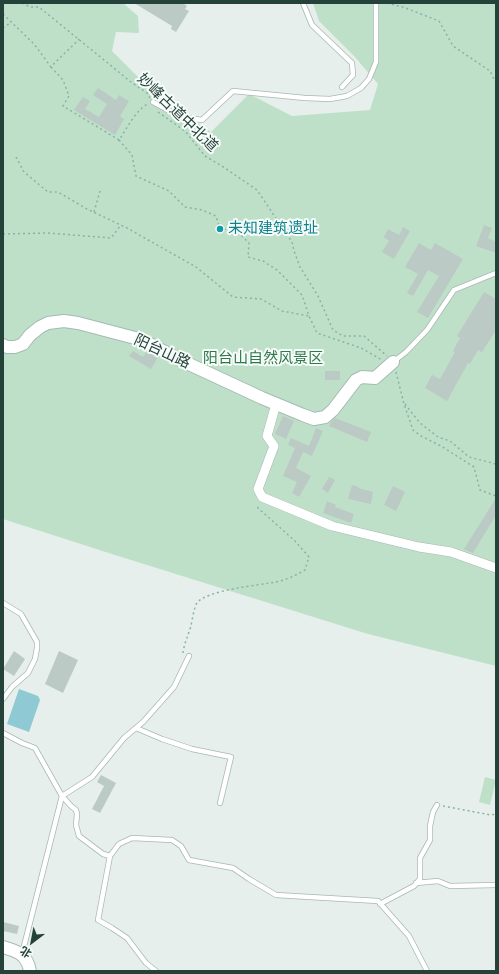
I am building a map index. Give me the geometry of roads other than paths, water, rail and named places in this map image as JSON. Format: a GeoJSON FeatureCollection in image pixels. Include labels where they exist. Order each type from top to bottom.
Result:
{"type":"FeatureCollection","features":[{"type":"Feature","properties":{"kind":"street","name":"阳台山路"},"geometry":{"type":"LineString","coordinates":[[3,345],[7,347],[15,347],[23,344],[30,335],[48,323],[64,321],[78,323],[135,338],[148,343],[176,358],[276,404],[304,416],[314,418],[325,417],[333,410],[356,380],[362,377],[375,378],[391,364]]}},
{"type":"Feature","properties":{"kind":"street"},"geometry":{"type":"LineString","coordinates":[[276,404],[267,436],[274,446],[258,489],[262,497],[332,526],[419,547],[451,552],[496,568]]}},
{"type":"Feature","properties":{"kind":"street"},"geometry":{"type":"LineString","coordinates":[[3,946],[22,954],[29,965],[30,971]]}},
{"type":"Feature","properties":{"kind":"lane"},"geometry":{"type":"LineString","coordinates":[[304,3],[312,26],[352,63],[353,75],[342,86]]}},
{"type":"Feature","properties":{"kind":"lane"},"geometry":{"type":"LineString","coordinates":[[153,102],[181,117],[202,120],[233,90],[305,98],[330,99],[347,96],[361,88],[369,79],[376,62],[376,3]]}},
{"type":"Feature","properties":{"kind":"lane"},"geometry":{"type":"LineString","coordinates":[[391,364],[406,352],[426,330],[454,290],[496,273]]}},
{"type":"Feature","properties":{"kind":"lane"},"geometry":{"type":"LineString","coordinates":[[3,603],[21,614],[37,642],[35,659],[28,673],[12,687],[3,699]]}},
{"type":"Feature","properties":{"kind":"lane"},"geometry":{"type":"LineString","coordinates":[[22,954],[62,796],[92,777],[124,738],[143,722],[174,687],[189,656]]}},
{"type":"Feature","properties":{"kind":"lane"},"geometry":{"type":"LineString","coordinates":[[136,728],[192,749],[231,757],[220,803]]}},
{"type":"Feature","properties":{"kind":"lane"},"geometry":{"type":"LineString","coordinates":[[3,733],[35,748],[62,796],[76,810],[77,830],[79,836],[104,854],[110,856]]}},
{"type":"Feature","properties":{"kind":"lane"},"geometry":{"type":"LineString","coordinates":[[380,904],[414,886],[420,879],[420,858],[430,840],[430,826],[433,812],[437,805]]}},
{"type":"Feature","properties":{"kind":"lane"},"geometry":{"type":"LineString","coordinates":[[156,971],[146,963],[126,938],[98,920],[110,856],[119,844],[132,838],[172,840],[181,846],[189,860],[233,868],[276,895],[378,901],[409,936],[428,971]]}},
{"type":"Feature","properties":{"kind":"lane"},"geometry":{"type":"LineString","coordinates":[[416,883],[438,881],[450,886],[496,885]]}},
{"type":"Feature","properties":{"kind":"water"},"geometry":{"type":"Polygon","coordinates":[[[19,689],[38,696],[40,700],[29,732],[7,724],[19,689]]]}},
{"type":"Feature","properties":{"kind":"place","name":"未知建筑遗址"},"geometry":{"type":"Point","coordinates":[220,229]}},
{"type":"Feature","properties":{"kind":"park label","name":"阳台山自然风景区"},"geometry":{"type":"Point","coordinates":[263,359]}}]}
